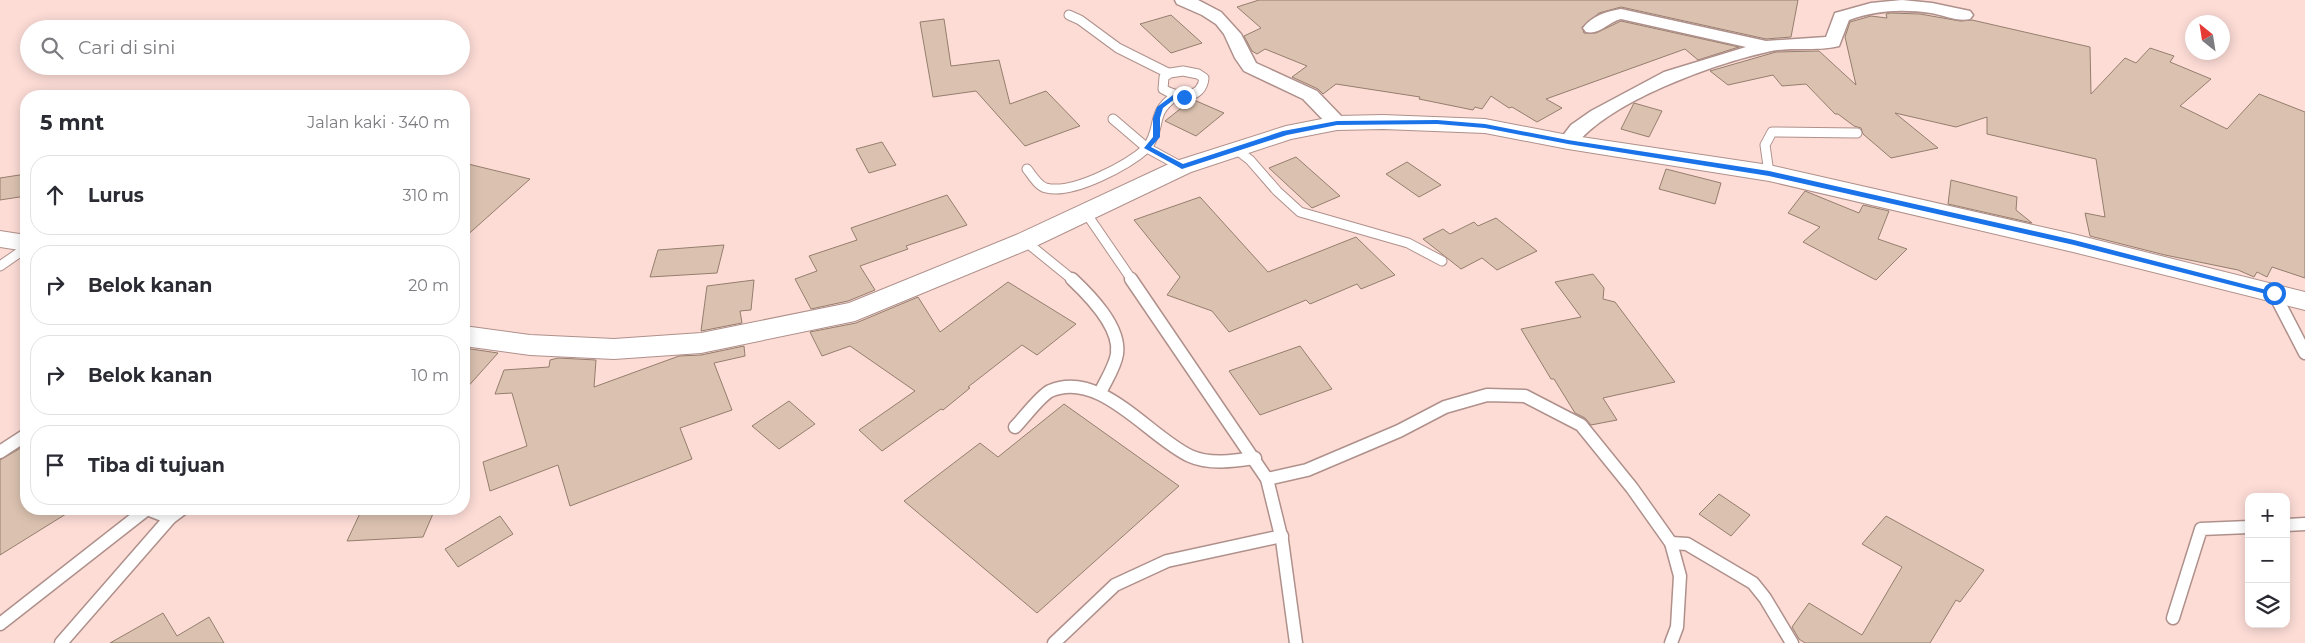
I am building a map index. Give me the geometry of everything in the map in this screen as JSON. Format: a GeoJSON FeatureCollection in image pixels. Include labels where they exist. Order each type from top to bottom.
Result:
{"type":"FeatureCollection","features":[{"type":"Feature","properties":{"kind":"street"},"geometry":{"type":"LineString","coordinates":[[1183,0],[1206,8],[1225,23],[1238,44],[1242,60],[1250,67],[1310,95],[1337,123]]}},
{"type":"Feature","properties":{"kind":"street"},"geometry":{"type":"LineString","coordinates":[[1568,142],[1578,130],[1598,115],[1670,76],[1766,46],[1833,42],[1841,17],[1864,7],[1901,2],[1964,14]]}},
{"type":"Feature","properties":{"kind":"street"},"geometry":{"type":"LineString","coordinates":[[1592,28],[1610,16],[1621,14],[1766,46]]}},
{"type":"Feature","properties":{"kind":"street"},"geometry":{"type":"LineString","coordinates":[[470,337],[530,346],[614,349],[710,341],[856,311],[1025,241],[1182,167],[1286,133],[1337,123],[1437,122],[1485,126],[1568,142],[1769,173],[2055,238],[2305,301]]}},
{"type":"Feature","properties":{"kind":"street"},"geometry":{"type":"LineString","coordinates":[[0,238],[20,242]]}},
{"type":"Feature","properties":{"kind":"lane"},"geometry":{"type":"LineString","coordinates":[[1069,15],[1080,20],[1118,48],[1168,73],[1191,72],[1204,78],[1204,84],[1198,93],[1184,97],[1175,96],[1166,92],[1161,84],[1168,73]]}},
{"type":"Feature","properties":{"kind":"lane"},"geometry":{"type":"LineString","coordinates":[[1027,169],[1040,185],[1046,188],[1062,188],[1120,168],[1139,157],[1156,137],[1157,112],[1160,107],[1175,96]]}},
{"type":"Feature","properties":{"kind":"lane"},"geometry":{"type":"LineString","coordinates":[[1113,119],[1147,148],[1182,167]]}},
{"type":"Feature","properties":{"kind":"lane"},"geometry":{"type":"LineString","coordinates":[[1769,173],[1765,141],[1772,132],[1857,133]]}},
{"type":"Feature","properties":{"kind":"lane"},"geometry":{"type":"LineString","coordinates":[[1237,150],[1250,160],[1280,195],[1300,212],[1408,243],[1442,261]]}},
{"type":"Feature","properties":{"kind":"lane"},"geometry":{"type":"LineString","coordinates":[[1086,213],[1255,458],[1267,479],[1276,502],[1296,643]]}},
{"type":"Feature","properties":{"kind":"lane"},"geometry":{"type":"LineString","coordinates":[[1025,241],[1080,286],[1110,325],[1118,352],[1100,393]]}},
{"type":"Feature","properties":{"kind":"lane"},"geometry":{"type":"LineString","coordinates":[[0,266],[20,252]]}},
{"type":"Feature","properties":{"kind":"lane"},"geometry":{"type":"LineString","coordinates":[[2274,293],[2305,353]]}},
{"type":"Feature","properties":{"kind":"lane"},"geometry":{"type":"LineString","coordinates":[[1015,427],[1048,392],[1062,388],[1079,387],[1100,393],[1190,456],[1215,462],[1255,458]]}},
{"type":"Feature","properties":{"kind":"lane"},"geometry":{"type":"LineString","coordinates":[[1267,479],[1308,470],[1399,431],[1445,407],[1487,395],[1525,396],[1550,407],[1581,425],[1632,488],[1671,543],[1680,576],[1677,627],[1672,643]]}},
{"type":"Feature","properties":{"kind":"lane"},"geometry":{"type":"LineString","coordinates":[[0,452],[20,439]]}},
{"type":"Feature","properties":{"kind":"lane"},"geometry":{"type":"LineString","coordinates":[[0,624],[139,515]]}},
{"type":"Feature","properties":{"kind":"lane"},"geometry":{"type":"LineString","coordinates":[[162,515],[170,518]]}},
{"type":"Feature","properties":{"kind":"lane"},"geometry":{"type":"LineString","coordinates":[[61,643],[174,515]]}},
{"type":"Feature","properties":{"kind":"lane"},"geometry":{"type":"LineString","coordinates":[[2290,525],[2305,524]]}},
{"type":"Feature","properties":{"kind":"lane"},"geometry":{"type":"LineString","coordinates":[[2174,618],[2201,529],[2245,527]]}},
{"type":"Feature","properties":{"kind":"lane"},"geometry":{"type":"LineString","coordinates":[[1054,643],[1115,585],[1167,561],[1282,536]]}},
{"type":"Feature","properties":{"kind":"lane"},"geometry":{"type":"LineString","coordinates":[[1671,543],[1687,544],[1753,583],[1765,598],[1792,643]]}},
{"type":"Feature","properties":{"kind":"building"},"geometry":{"type":"Polygon","coordinates":[[[1259,0],[1798,0],[1791,37],[1766,39],[1621,7],[1599,13],[1582,27],[1584,33],[1596,33],[1621,21],[1739,47],[1698,60],[1685,49],[1546,99],[1562,108],[1537,122],[1512,107],[1509,108],[1491,96],[1482,109],[1475,107],[1473,110],[1419,99],[1420,97],[1336,84],[1323,94],[1318,89],[1292,77],[1307,66],[1265,49],[1257,54],[1252,51],[1244,36],[1261,28],[1237,7],[1259,0]]]}},
{"type":"Feature","properties":{"kind":"building"},"geometry":{"type":"Polygon","coordinates":[[[1886,14],[1920,14],[1960,21],[1972,20],[2090,47],[2091,94],[2125,58],[2136,63],[2150,48],[2174,56],[2170,62],[2211,79],[2180,106],[2227,129],[2259,94],[2305,112],[2305,278],[2272,267],[2267,277],[2257,272],[2254,277],[2238,270],[2165,255],[2090,236],[2085,213],[2105,217],[2096,159],[1987,134],[1987,117],[1956,127],[1895,113],[1938,148],[1891,158],[1863,134],[1861,128],[1854,126],[1838,114],[1835,114],[1806,84],[1782,86],[1773,75],[1728,85],[1710,71],[1776,52],[1819,51],[1856,85],[1845,37],[1850,22],[1871,16],[1887,18],[1886,14]]]}},
{"type":"Feature","properties":{"kind":"building"},"geometry":{"type":"Polygon","coordinates":[[[1171,15],[1202,43],[1171,53],[1140,24],[1171,15]]]}},
{"type":"Feature","properties":{"kind":"building"},"geometry":{"type":"Polygon","coordinates":[[[944,19],[951,66],[999,60],[1010,104],[1046,91],[1080,126],[1025,146],[976,91],[933,97],[920,22],[944,19]]]}},
{"type":"Feature","properties":{"kind":"building"},"geometry":{"type":"Polygon","coordinates":[[[1194,100],[1224,113],[1196,136],[1165,121],[1194,100]]]}},
{"type":"Feature","properties":{"kind":"building"},"geometry":{"type":"Polygon","coordinates":[[[1634,103],[1662,111],[1649,137],[1621,129],[1634,103]]]}},
{"type":"Feature","properties":{"kind":"building"},"geometry":{"type":"Polygon","coordinates":[[[882,142],[896,165],[869,173],[856,149],[882,142]]]}},
{"type":"Feature","properties":{"kind":"building"},"geometry":{"type":"Polygon","coordinates":[[[1296,157],[1340,196],[1312,208],[1269,168],[1296,157]]]}},
{"type":"Feature","properties":{"kind":"building"},"geometry":{"type":"Polygon","coordinates":[[[1407,162],[1441,185],[1419,197],[1386,174],[1407,162]]]}},
{"type":"Feature","properties":{"kind":"building"},"geometry":{"type":"Polygon","coordinates":[[[470,164],[530,179],[470,233],[470,164]]]}},
{"type":"Feature","properties":{"kind":"building"},"geometry":{"type":"Polygon","coordinates":[[[1666,169],[1721,183],[1715,204],[1659,189],[1666,169]]]}},
{"type":"Feature","properties":{"kind":"building"},"geometry":{"type":"Polygon","coordinates":[[[20,175],[20,197],[0,200],[0,178],[20,175]]]}},
{"type":"Feature","properties":{"kind":"building"},"geometry":{"type":"Polygon","coordinates":[[[1951,180],[2017,197],[2016,210],[2032,223],[1948,204],[1951,180]]]}},
{"type":"Feature","properties":{"kind":"building"},"geometry":{"type":"Polygon","coordinates":[[[1805,191],[1859,213],[1863,205],[1889,211],[1878,239],[1907,249],[1876,280],[1803,242],[1820,227],[1788,213],[1805,191]]]}},
{"type":"Feature","properties":{"kind":"building"},"geometry":{"type":"Polygon","coordinates":[[[947,195],[967,225],[906,246],[908,249],[860,266],[875,290],[848,301],[811,309],[795,279],[817,271],[809,256],[857,240],[851,228],[947,195]]]}},
{"type":"Feature","properties":{"kind":"building"},"geometry":{"type":"Polygon","coordinates":[[[1200,197],[1268,272],[1356,237],[1395,275],[1361,289],[1357,284],[1310,304],[1306,300],[1229,332],[1212,311],[1167,295],[1180,277],[1134,220],[1200,197]]]}},
{"type":"Feature","properties":{"kind":"building"},"geometry":{"type":"Polygon","coordinates":[[[1496,218],[1537,251],[1497,270],[1482,258],[1461,269],[1423,239],[1443,229],[1450,234],[1474,222],[1478,226],[1496,218]]]}},
{"type":"Feature","properties":{"kind":"building"},"geometry":{"type":"Polygon","coordinates":[[[724,245],[717,273],[650,277],[658,250],[724,245]]]}},
{"type":"Feature","properties":{"kind":"building"},"geometry":{"type":"Polygon","coordinates":[[[1593,274],[1604,288],[1603,299],[1615,302],[1675,382],[1603,398],[1617,420],[1591,425],[1585,418],[1575,413],[1554,379],[1551,379],[1521,329],[1581,317],[1555,282],[1593,274]]]}},
{"type":"Feature","properties":{"kind":"building"},"geometry":{"type":"Polygon","coordinates":[[[754,280],[751,310],[740,311],[742,323],[701,331],[707,286],[754,280]]]}},
{"type":"Feature","properties":{"kind":"building"},"geometry":{"type":"Polygon","coordinates":[[[1008,282],[1076,324],[1037,355],[1022,345],[968,387],[970,388],[943,410],[941,409],[882,451],[859,430],[915,391],[850,346],[822,356],[810,332],[856,323],[918,297],[940,332],[1008,282]]]}},
{"type":"Feature","properties":{"kind":"building"},"geometry":{"type":"Polygon","coordinates":[[[744,346],[745,356],[714,363],[732,410],[680,428],[692,459],[570,506],[558,465],[490,491],[483,462],[527,446],[512,393],[495,394],[504,370],[549,367],[550,360],[558,358],[596,360],[594,387],[679,356],[701,355],[744,346]]]}},
{"type":"Feature","properties":{"kind":"building"},"geometry":{"type":"Polygon","coordinates":[[[1300,346],[1332,389],[1260,415],[1229,371],[1300,346]]]}},
{"type":"Feature","properties":{"kind":"building"},"geometry":{"type":"Polygon","coordinates":[[[470,349],[498,353],[470,384],[470,349]]]}},
{"type":"Feature","properties":{"kind":"building"},"geometry":{"type":"Polygon","coordinates":[[[789,401],[815,424],[779,449],[752,426],[789,401]]]}},
{"type":"Feature","properties":{"kind":"building"},"geometry":{"type":"Polygon","coordinates":[[[1064,404],[1179,486],[1037,613],[904,501],[980,443],[998,457],[1064,404]]]}},
{"type":"Feature","properties":{"kind":"building"},"geometry":{"type":"Polygon","coordinates":[[[20,448],[20,515],[64,515],[0,555],[0,460],[20,448]]]}},
{"type":"Feature","properties":{"kind":"building"},"geometry":{"type":"Polygon","coordinates":[[[1719,494],[1750,515],[1731,536],[1699,514],[1719,494]]]}},
{"type":"Feature","properties":{"kind":"building"},"geometry":{"type":"Polygon","coordinates":[[[359,515],[432,515],[423,537],[347,541],[359,515]]]}},
{"type":"Feature","properties":{"kind":"building"},"geometry":{"type":"Polygon","coordinates":[[[500,516],[513,534],[458,567],[445,549],[500,516]]]}},
{"type":"Feature","properties":{"kind":"building"},"geometry":{"type":"Polygon","coordinates":[[[1886,516],[1984,570],[1960,602],[1956,600],[1930,643],[1805,643],[1799,639],[1792,627],[1809,603],[1862,635],[1902,567],[1862,544],[1886,516]]]}},
{"type":"Feature","properties":{"kind":"building"},"geometry":{"type":"Polygon","coordinates":[[[163,613],[177,636],[209,617],[224,643],[110,643],[163,613]]]}},
{"type":"Feature","properties":{"kind":"route"},"geometry":{"type":"LineString","coordinates":[[1184,97],[1175,96],[1160,107],[1156,118],[1158,128],[1156,137],[1147,148],[1182,167],[1286,133],[1337,123],[1437,122],[1485,126],[1568,142],[1769,173],[2074,243],[2274,293]]}}]}
